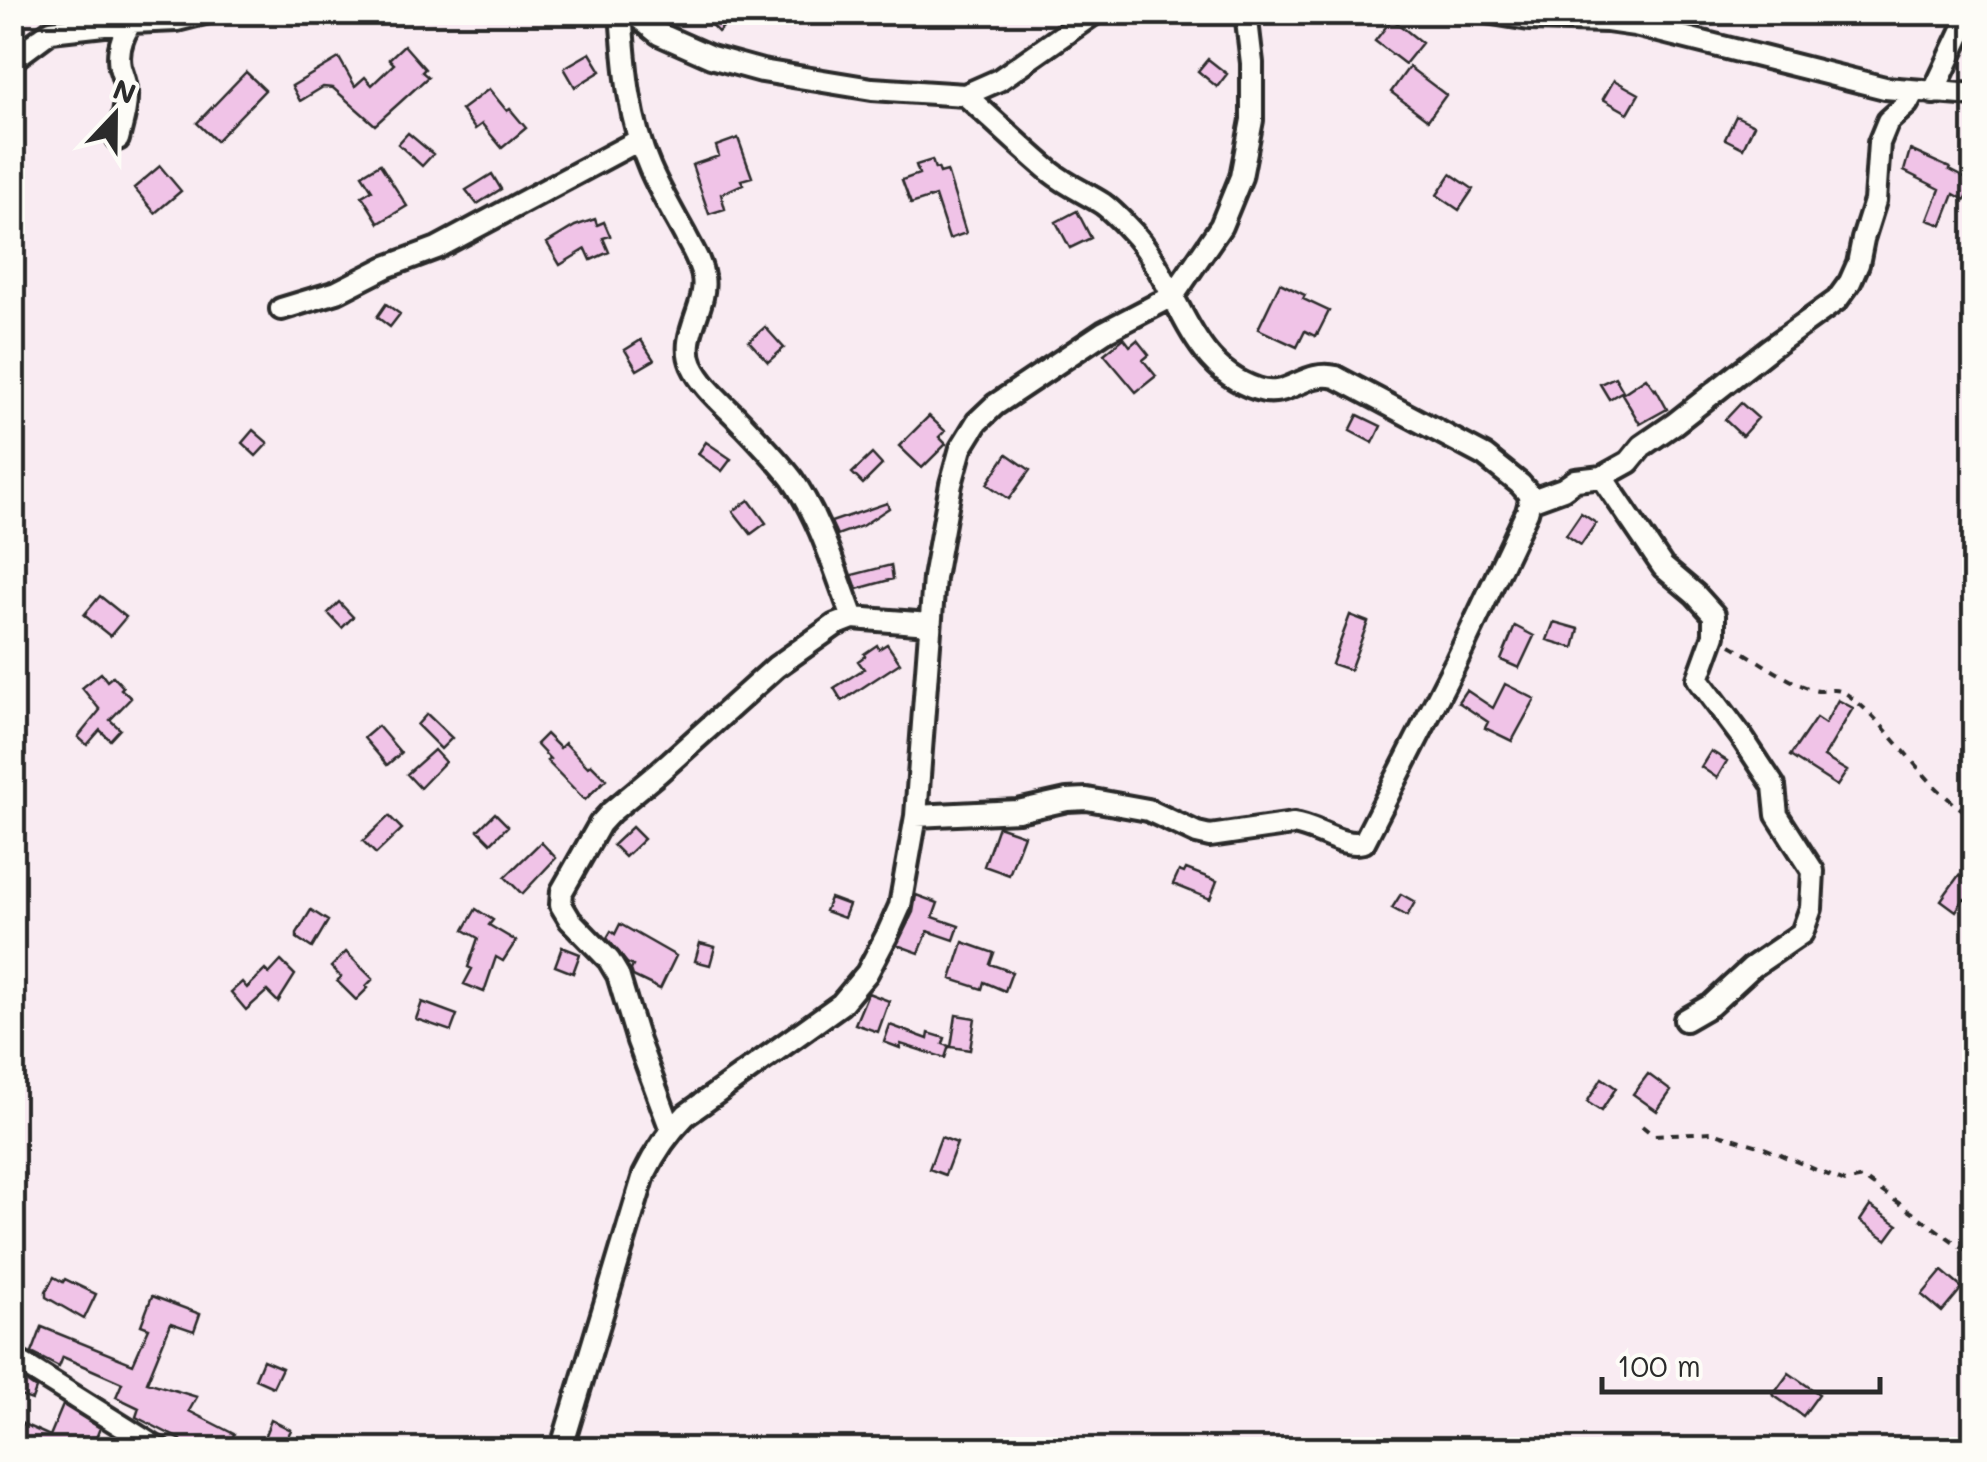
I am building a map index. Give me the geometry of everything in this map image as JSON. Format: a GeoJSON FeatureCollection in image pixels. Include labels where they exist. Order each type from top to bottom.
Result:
{"type":"FeatureCollection","features":[{"type":"Feature","properties":{"kind":"street"},"geometry":{"type":"LineString","coordinates":[[12,60],[51,31],[134,17],[177,20],[208,12]]}},
{"type":"Feature","properties":{"kind":"street"},"geometry":{"type":"LineString","coordinates":[[621,12],[625,74],[639,140],[650,169],[700,263],[704,281],[690,334],[689,352],[694,369],[792,480],[814,516],[853,618]]}},
{"type":"Feature","properties":{"kind":"street"},"geometry":{"type":"LineString","coordinates":[[632,12],[659,34],[711,57],[762,72],[872,89],[965,95],[998,80],[1096,12]]}},
{"type":"Feature","properties":{"kind":"street"},"geometry":{"type":"LineString","coordinates":[[561,1450],[644,1176],[657,1148],[686,1116],[841,1004],[867,973],[900,906],[916,816],[934,578],[951,484],[962,448],[977,422],[994,405],[1104,332],[1172,296],[1221,226],[1241,177],[1252,120],[1252,63],[1246,12]]}},
{"type":"Feature","properties":{"kind":"street"},"geometry":{"type":"LineString","coordinates":[[1486,12],[1528,18],[1599,16],[1886,88],[1974,95]]}},
{"type":"Feature","properties":{"kind":"street"},"geometry":{"type":"LineString","coordinates":[[1530,501],[1564,489],[1576,480],[1602,477],[1629,462],[1642,446],[1837,300],[1858,264],[1875,201],[1879,143],[1888,121],[1923,92],[1971,12]]}},
{"type":"Feature","properties":{"kind":"street"},"geometry":{"type":"LineString","coordinates":[[118,139],[126,87],[119,62],[120,47],[134,17]]}},
{"type":"Feature","properties":{"kind":"street"},"geometry":{"type":"LineString","coordinates":[[916,816],[1018,810],[1087,799],[1148,810],[1210,836],[1294,824],[1348,844],[1364,842],[1456,662],[1530,501],[1520,484],[1485,456],[1336,377],[1310,376],[1296,386],[1276,392],[1238,381],[1195,340],[1150,255],[1120,220],[1054,174],[965,95]]}},
{"type":"Feature","properties":{"kind":"street"},"geometry":{"type":"LineString","coordinates":[[281,309],[337,292],[386,267],[437,248],[639,140]]}},
{"type":"Feature","properties":{"kind":"street"},"geometry":{"type":"LineString","coordinates":[[1602,477],[1663,567],[1696,594],[1714,616],[1714,635],[1698,679],[1774,786],[1777,816],[1813,871],[1811,908],[1802,934],[1751,968],[1711,1005],[1685,1020]]}},
{"type":"Feature","properties":{"kind":"street"},"geometry":{"type":"LineString","coordinates":[[670,1130],[618,974],[570,920],[562,905],[562,891],[600,824],[611,812],[776,668],[835,625],[853,618],[929,624]]}},
{"type":"Feature","properties":{"kind":"street"},"geometry":{"type":"LineString","coordinates":[[23,1364],[160,1450]]}},
{"type":"Feature","properties":{"kind":"path"},"geometry":{"type":"LineString","coordinates":[[1714,635],[1794,682],[1818,692],[1834,688],[1845,692],[1959,808],[1974,818]]}},
{"type":"Feature","properties":{"kind":"path"},"geometry":{"type":"LineString","coordinates":[[1642,1126],[1653,1135],[1712,1132],[1762,1147],[1845,1182],[1863,1178],[1974,1256]]}},
{"type":"Feature","properties":{"kind":"path"},"geometry":{"type":"LineString","coordinates":[[1974,1286],[1963,1321],[1974,1381]]}},
{"type":"Feature","properties":{"kind":"path"},"geometry":{"type":"LineString","coordinates":[[1972,1450],[1974,1442]]}},
{"type":"Feature","properties":{"kind":"building"},"geometry":{"type":"Polygon","coordinates":[[[699,12],[719,12],[728,22],[718,32],[699,12]]]}},
{"type":"Feature","properties":{"kind":"building"},"geometry":{"type":"Polygon","coordinates":[[[1392,19],[1422,43],[1405,64],[1375,41],[1392,19]]]}},
{"type":"Feature","properties":{"kind":"building"},"geometry":{"type":"Polygon","coordinates":[[[404,45],[428,77],[375,125],[333,88],[323,87],[300,101],[292,86],[339,58],[355,86],[365,77],[372,85],[394,64],[389,59],[404,45]]]}},
{"type":"Feature","properties":{"kind":"building"},"geometry":{"type":"Polygon","coordinates":[[[590,53],[601,71],[575,87],[564,68],[590,53]]]}},
{"type":"Feature","properties":{"kind":"building"},"geometry":{"type":"Polygon","coordinates":[[[1208,59],[1227,74],[1217,87],[1198,71],[1208,59]]]}},
{"type":"Feature","properties":{"kind":"building"},"geometry":{"type":"Polygon","coordinates":[[[1409,67],[1446,95],[1428,120],[1391,92],[1409,67]]]}},
{"type":"Feature","properties":{"kind":"building"},"geometry":{"type":"Polygon","coordinates":[[[246,72],[265,90],[216,141],[197,123],[246,72]]]}},
{"type":"Feature","properties":{"kind":"building"},"geometry":{"type":"Polygon","coordinates":[[[1614,80],[1639,94],[1628,113],[1603,99],[1614,80]]]}},
{"type":"Feature","properties":{"kind":"building"},"geometry":{"type":"Polygon","coordinates":[[[489,89],[526,128],[502,148],[482,124],[475,129],[461,110],[489,89]]]}},
{"type":"Feature","properties":{"kind":"building"},"geometry":{"type":"Polygon","coordinates":[[[1736,116],[1754,125],[1743,148],[1725,139],[1736,116]]]}},
{"type":"Feature","properties":{"kind":"building"},"geometry":{"type":"Polygon","coordinates":[[[408,133],[433,154],[422,166],[398,144],[408,133]]]}},
{"type":"Feature","properties":{"kind":"building"},"geometry":{"type":"Polygon","coordinates":[[[738,138],[752,177],[721,194],[725,209],[709,214],[692,165],[719,156],[716,146],[738,138]]]}},
{"type":"Feature","properties":{"kind":"building"},"geometry":{"type":"Polygon","coordinates":[[[1910,150],[1974,183],[1965,200],[1954,194],[1942,225],[1928,220],[1940,189],[1904,171],[1910,150]]]}},
{"type":"Feature","properties":{"kind":"building"},"geometry":{"type":"Polygon","coordinates":[[[932,160],[940,173],[947,171],[966,233],[949,239],[935,196],[911,204],[902,180],[919,174],[916,165],[932,160]]]}},
{"type":"Feature","properties":{"kind":"building"},"geometry":{"type":"Polygon","coordinates":[[[380,164],[407,206],[379,223],[362,196],[372,190],[362,175],[380,164]]]}},
{"type":"Feature","properties":{"kind":"building"},"geometry":{"type":"Polygon","coordinates":[[[160,166],[181,191],[155,213],[134,188],[160,166]]]}},
{"type":"Feature","properties":{"kind":"building"},"geometry":{"type":"Polygon","coordinates":[[[492,174],[501,189],[477,204],[466,190],[492,174]]]}},
{"type":"Feature","properties":{"kind":"building"},"geometry":{"type":"Polygon","coordinates":[[[1451,174],[1473,189],[1459,210],[1437,195],[1451,174]]]}},
{"type":"Feature","properties":{"kind":"building"},"geometry":{"type":"Polygon","coordinates":[[[1077,211],[1091,238],[1070,248],[1056,222],[1077,211]]]}},
{"type":"Feature","properties":{"kind":"building"},"geometry":{"type":"Polygon","coordinates":[[[595,219],[597,225],[604,222],[610,236],[603,238],[609,252],[591,260],[586,249],[560,265],[547,243],[595,219]]]}},
{"type":"Feature","properties":{"kind":"building"},"geometry":{"type":"Polygon","coordinates":[[[1280,283],[1329,311],[1318,333],[1315,336],[1305,331],[1297,347],[1258,329],[1280,283]]]}},
{"type":"Feature","properties":{"kind":"building"},"geometry":{"type":"Polygon","coordinates":[[[386,304],[400,314],[390,327],[377,317],[386,304]]]}},
{"type":"Feature","properties":{"kind":"building"},"geometry":{"type":"Polygon","coordinates":[[[765,327],[784,348],[768,362],[749,341],[765,327]]]}},
{"type":"Feature","properties":{"kind":"building"},"geometry":{"type":"Polygon","coordinates":[[[1124,338],[1130,346],[1137,340],[1149,355],[1143,360],[1156,376],[1136,392],[1104,354],[1124,338]]]}},
{"type":"Feature","properties":{"kind":"building"},"geometry":{"type":"Polygon","coordinates":[[[641,340],[654,360],[637,370],[625,350],[641,340]]]}},
{"type":"Feature","properties":{"kind":"building"},"geometry":{"type":"Polygon","coordinates":[[[1615,377],[1623,391],[1609,399],[1600,384],[1615,377]]]}},
{"type":"Feature","properties":{"kind":"building"},"geometry":{"type":"Polygon","coordinates":[[[1646,378],[1667,409],[1640,424],[1622,394],[1646,378]]]}},
{"type":"Feature","properties":{"kind":"building"},"geometry":{"type":"Polygon","coordinates":[[[1741,403],[1758,418],[1742,436],[1725,420],[1741,403]]]}},
{"type":"Feature","properties":{"kind":"building"},"geometry":{"type":"Polygon","coordinates":[[[1358,415],[1381,426],[1373,443],[1350,431],[1358,415]]]}},
{"type":"Feature","properties":{"kind":"building"},"geometry":{"type":"Polygon","coordinates":[[[929,416],[945,431],[939,437],[946,444],[922,468],[899,446],[929,416]]]}},
{"type":"Feature","properties":{"kind":"building"},"geometry":{"type":"Polygon","coordinates":[[[253,430],[268,443],[256,456],[242,443],[253,430]]]}},
{"type":"Feature","properties":{"kind":"building"},"geometry":{"type":"Polygon","coordinates":[[[706,442],[731,459],[722,471],[698,454],[706,442]]]}},
{"type":"Feature","properties":{"kind":"building"},"geometry":{"type":"Polygon","coordinates":[[[872,454],[882,465],[863,484],[852,473],[872,454]]]}},
{"type":"Feature","properties":{"kind":"building"},"geometry":{"type":"Polygon","coordinates":[[[1007,454],[1030,470],[1009,499],[987,484],[1007,454]]]}},
{"type":"Feature","properties":{"kind":"building"},"geometry":{"type":"Polygon","coordinates":[[[749,500],[766,523],[751,534],[733,511],[749,500]]]}},
{"type":"Feature","properties":{"kind":"building"},"geometry":{"type":"Polygon","coordinates":[[[887,503],[889,508],[862,526],[837,535],[831,522],[887,503]]]}},
{"type":"Feature","properties":{"kind":"building"},"geometry":{"type":"Polygon","coordinates":[[[1581,513],[1596,523],[1581,545],[1566,535],[1581,513]]]}},
{"type":"Feature","properties":{"kind":"building"},"geometry":{"type":"Polygon","coordinates":[[[891,565],[893,579],[857,589],[852,575],[891,565]]]}},
{"type":"Feature","properties":{"kind":"building"},"geometry":{"type":"Polygon","coordinates":[[[100,596],[126,617],[110,636],[84,615],[100,596]]]}},
{"type":"Feature","properties":{"kind":"building"},"geometry":{"type":"Polygon","coordinates":[[[339,602],[353,617],[342,628],[328,613],[339,602]]]}},
{"type":"Feature","properties":{"kind":"building"},"geometry":{"type":"Polygon","coordinates":[[[1350,615],[1368,622],[1350,670],[1332,664],[1350,615]]]}},
{"type":"Feature","properties":{"kind":"building"},"geometry":{"type":"Polygon","coordinates":[[[1554,622],[1579,629],[1574,648],[1547,640],[1554,622]]]}},
{"type":"Feature","properties":{"kind":"building"},"geometry":{"type":"Polygon","coordinates":[[[1515,626],[1534,636],[1519,668],[1501,660],[1515,626]]]}},
{"type":"Feature","properties":{"kind":"building"},"geometry":{"type":"Polygon","coordinates":[[[887,644],[900,663],[842,701],[834,688],[864,669],[858,661],[864,654],[877,645],[879,649],[887,644]]]}},
{"type":"Feature","properties":{"kind":"building"},"geometry":{"type":"Polygon","coordinates":[[[101,673],[107,681],[113,676],[131,698],[110,720],[120,729],[110,740],[100,730],[87,745],[78,737],[100,710],[82,688],[101,673]]]}},
{"type":"Feature","properties":{"kind":"building"},"geometry":{"type":"Polygon","coordinates":[[[1505,684],[1535,699],[1512,741],[1485,728],[1488,722],[1458,702],[1466,690],[1493,708],[1505,684]]]}},
{"type":"Feature","properties":{"kind":"building"},"geometry":{"type":"Polygon","coordinates":[[[1838,700],[1853,708],[1824,757],[1847,771],[1837,786],[1790,756],[1816,718],[1825,724],[1838,700]]]}},
{"type":"Feature","properties":{"kind":"building"},"geometry":{"type":"Polygon","coordinates":[[[427,714],[452,738],[441,749],[417,725],[427,714]]]}},
{"type":"Feature","properties":{"kind":"building"},"geometry":{"type":"Polygon","coordinates":[[[378,726],[401,753],[387,765],[364,738],[378,726]]]}},
{"type":"Feature","properties":{"kind":"building"},"geometry":{"type":"Polygon","coordinates":[[[546,734],[560,748],[565,743],[606,779],[585,800],[536,744],[546,734]]]}},
{"type":"Feature","properties":{"kind":"building"},"geometry":{"type":"Polygon","coordinates":[[[434,750],[445,762],[420,788],[407,774],[434,750]]]}},
{"type":"Feature","properties":{"kind":"building"},"geometry":{"type":"Polygon","coordinates":[[[1711,751],[1727,761],[1717,778],[1701,767],[1711,751]]]}},
{"type":"Feature","properties":{"kind":"building"},"geometry":{"type":"Polygon","coordinates":[[[495,813],[508,826],[491,843],[478,830],[495,813]]]}},
{"type":"Feature","properties":{"kind":"building"},"geometry":{"type":"Polygon","coordinates":[[[389,816],[402,829],[376,854],[363,841],[389,816]]]}},
{"type":"Feature","properties":{"kind":"building"},"geometry":{"type":"Polygon","coordinates":[[[998,826],[1024,835],[1009,875],[984,866],[998,826]]]}},
{"type":"Feature","properties":{"kind":"building"},"geometry":{"type":"Polygon","coordinates":[[[632,827],[644,839],[625,857],[613,845],[632,827]]]}},
{"type":"Feature","properties":{"kind":"building"},"geometry":{"type":"Polygon","coordinates":[[[541,842],[556,858],[522,894],[505,877],[541,842]]]}},
{"type":"Feature","properties":{"kind":"building"},"geometry":{"type":"Polygon","coordinates":[[[1186,869],[1217,881],[1210,899],[1173,884],[1179,871],[1184,873],[1186,869]]]}},
{"type":"Feature","properties":{"kind":"building"},"geometry":{"type":"Polygon","coordinates":[[[1959,875],[1974,886],[1974,906],[1964,899],[1956,911],[1941,900],[1959,875]]]}},
{"type":"Feature","properties":{"kind":"building"},"geometry":{"type":"Polygon","coordinates":[[[1401,894],[1415,902],[1407,916],[1392,908],[1401,894]]]}},
{"type":"Feature","properties":{"kind":"building"},"geometry":{"type":"Polygon","coordinates":[[[916,895],[938,903],[933,917],[959,926],[954,940],[928,931],[919,953],[897,945],[913,912],[916,895]]]}},
{"type":"Feature","properties":{"kind":"building"},"geometry":{"type":"Polygon","coordinates":[[[830,898],[849,905],[844,918],[825,911],[830,898]]]}},
{"type":"Feature","properties":{"kind":"building"},"geometry":{"type":"Polygon","coordinates":[[[476,909],[493,920],[489,925],[516,941],[503,961],[496,957],[484,992],[464,984],[472,969],[468,967],[478,938],[464,930],[476,909]]]}},
{"type":"Feature","properties":{"kind":"building"},"geometry":{"type":"Polygon","coordinates":[[[311,910],[328,921],[312,948],[297,938],[311,910]]]}},
{"type":"Feature","properties":{"kind":"building"},"geometry":{"type":"Polygon","coordinates":[[[620,924],[676,956],[660,989],[633,976],[633,966],[607,938],[611,931],[615,934],[620,924]]]}},
{"type":"Feature","properties":{"kind":"building"},"geometry":{"type":"Polygon","coordinates":[[[963,942],[994,953],[990,964],[1012,972],[1005,991],[984,982],[982,989],[951,979],[963,942]]]}},
{"type":"Feature","properties":{"kind":"building"},"geometry":{"type":"Polygon","coordinates":[[[700,943],[715,947],[710,965],[695,961],[700,943]]]}},
{"type":"Feature","properties":{"kind":"building"},"geometry":{"type":"Polygon","coordinates":[[[562,947],[580,954],[573,973],[555,966],[562,947]]]}},
{"type":"Feature","properties":{"kind":"building"},"geometry":{"type":"Polygon","coordinates":[[[346,952],[373,979],[356,1000],[337,981],[341,977],[331,967],[346,952]]]}},
{"type":"Feature","properties":{"kind":"building"},"geometry":{"type":"Polygon","coordinates":[[[281,961],[295,975],[278,1002],[267,991],[246,1010],[231,992],[242,982],[247,988],[281,961]]]}},
{"type":"Feature","properties":{"kind":"building"},"geometry":{"type":"Polygon","coordinates":[[[868,993],[889,1001],[878,1032],[855,1024],[868,993]]]}},
{"type":"Feature","properties":{"kind":"building"},"geometry":{"type":"Polygon","coordinates":[[[422,1002],[457,1015],[451,1031],[416,1019],[422,1002]]]}},
{"type":"Feature","properties":{"kind":"building"},"geometry":{"type":"Polygon","coordinates":[[[956,1015],[975,1018],[970,1050],[951,1047],[956,1015]]]}},
{"type":"Feature","properties":{"kind":"building"},"geometry":{"type":"Polygon","coordinates":[[[890,1025],[928,1039],[929,1033],[945,1038],[943,1044],[949,1046],[945,1058],[884,1042],[890,1025]]]}},
{"type":"Feature","properties":{"kind":"building"},"geometry":{"type":"Polygon","coordinates":[[[1648,1074],[1671,1091],[1657,1111],[1633,1094],[1648,1074]]]}},
{"type":"Feature","properties":{"kind":"building"},"geometry":{"type":"Polygon","coordinates":[[[1602,1078],[1616,1088],[1601,1111],[1587,1102],[1602,1078]]]}},
{"type":"Feature","properties":{"kind":"building"},"geometry":{"type":"Polygon","coordinates":[[[941,1137],[957,1143],[945,1175],[929,1169],[941,1137]]]}},
{"type":"Feature","properties":{"kind":"building"},"geometry":{"type":"Polygon","coordinates":[[[1870,1206],[1898,1225],[1887,1240],[1860,1221],[1870,1206]]]}},
{"type":"Feature","properties":{"kind":"building"},"geometry":{"type":"Polygon","coordinates":[[[1942,1271],[1962,1288],[1942,1312],[1922,1295],[1942,1271]]]}},
{"type":"Feature","properties":{"kind":"building"},"geometry":{"type":"Polygon","coordinates":[[[54,1277],[96,1294],[84,1319],[46,1297],[54,1277]]]}},
{"type":"Feature","properties":{"kind":"building"},"geometry":{"type":"Polygon","coordinates":[[[152,1296],[200,1314],[194,1331],[171,1323],[147,1382],[197,1397],[189,1411],[257,1450],[178,1450],[181,1440],[136,1417],[139,1408],[116,1397],[122,1383],[63,1357],[59,1367],[32,1353],[42,1327],[133,1364],[149,1328],[141,1325],[152,1296]]]}},
{"type":"Feature","properties":{"kind":"building"},"geometry":{"type":"Polygon","coordinates":[[[263,1360],[282,1368],[273,1387],[255,1379],[263,1360]]]}},
{"type":"Feature","properties":{"kind":"building"},"geometry":{"type":"Polygon","coordinates":[[[1789,1373],[1819,1394],[1803,1416],[1773,1395],[1789,1373]]]}},
{"type":"Feature","properties":{"kind":"building"},"geometry":{"type":"Polygon","coordinates":[[[20,1378],[36,1389],[32,1400],[14,1394],[20,1378]]]}},
{"type":"Feature","properties":{"kind":"building"},"geometry":{"type":"Polygon","coordinates":[[[63,1405],[100,1428],[96,1438],[122,1450],[12,1450],[12,1419],[50,1436],[63,1405]]]}},
{"type":"Feature","properties":{"kind":"building"},"geometry":{"type":"Polygon","coordinates":[[[271,1420],[291,1430],[281,1450],[259,1450],[271,1420]]]}}]}
